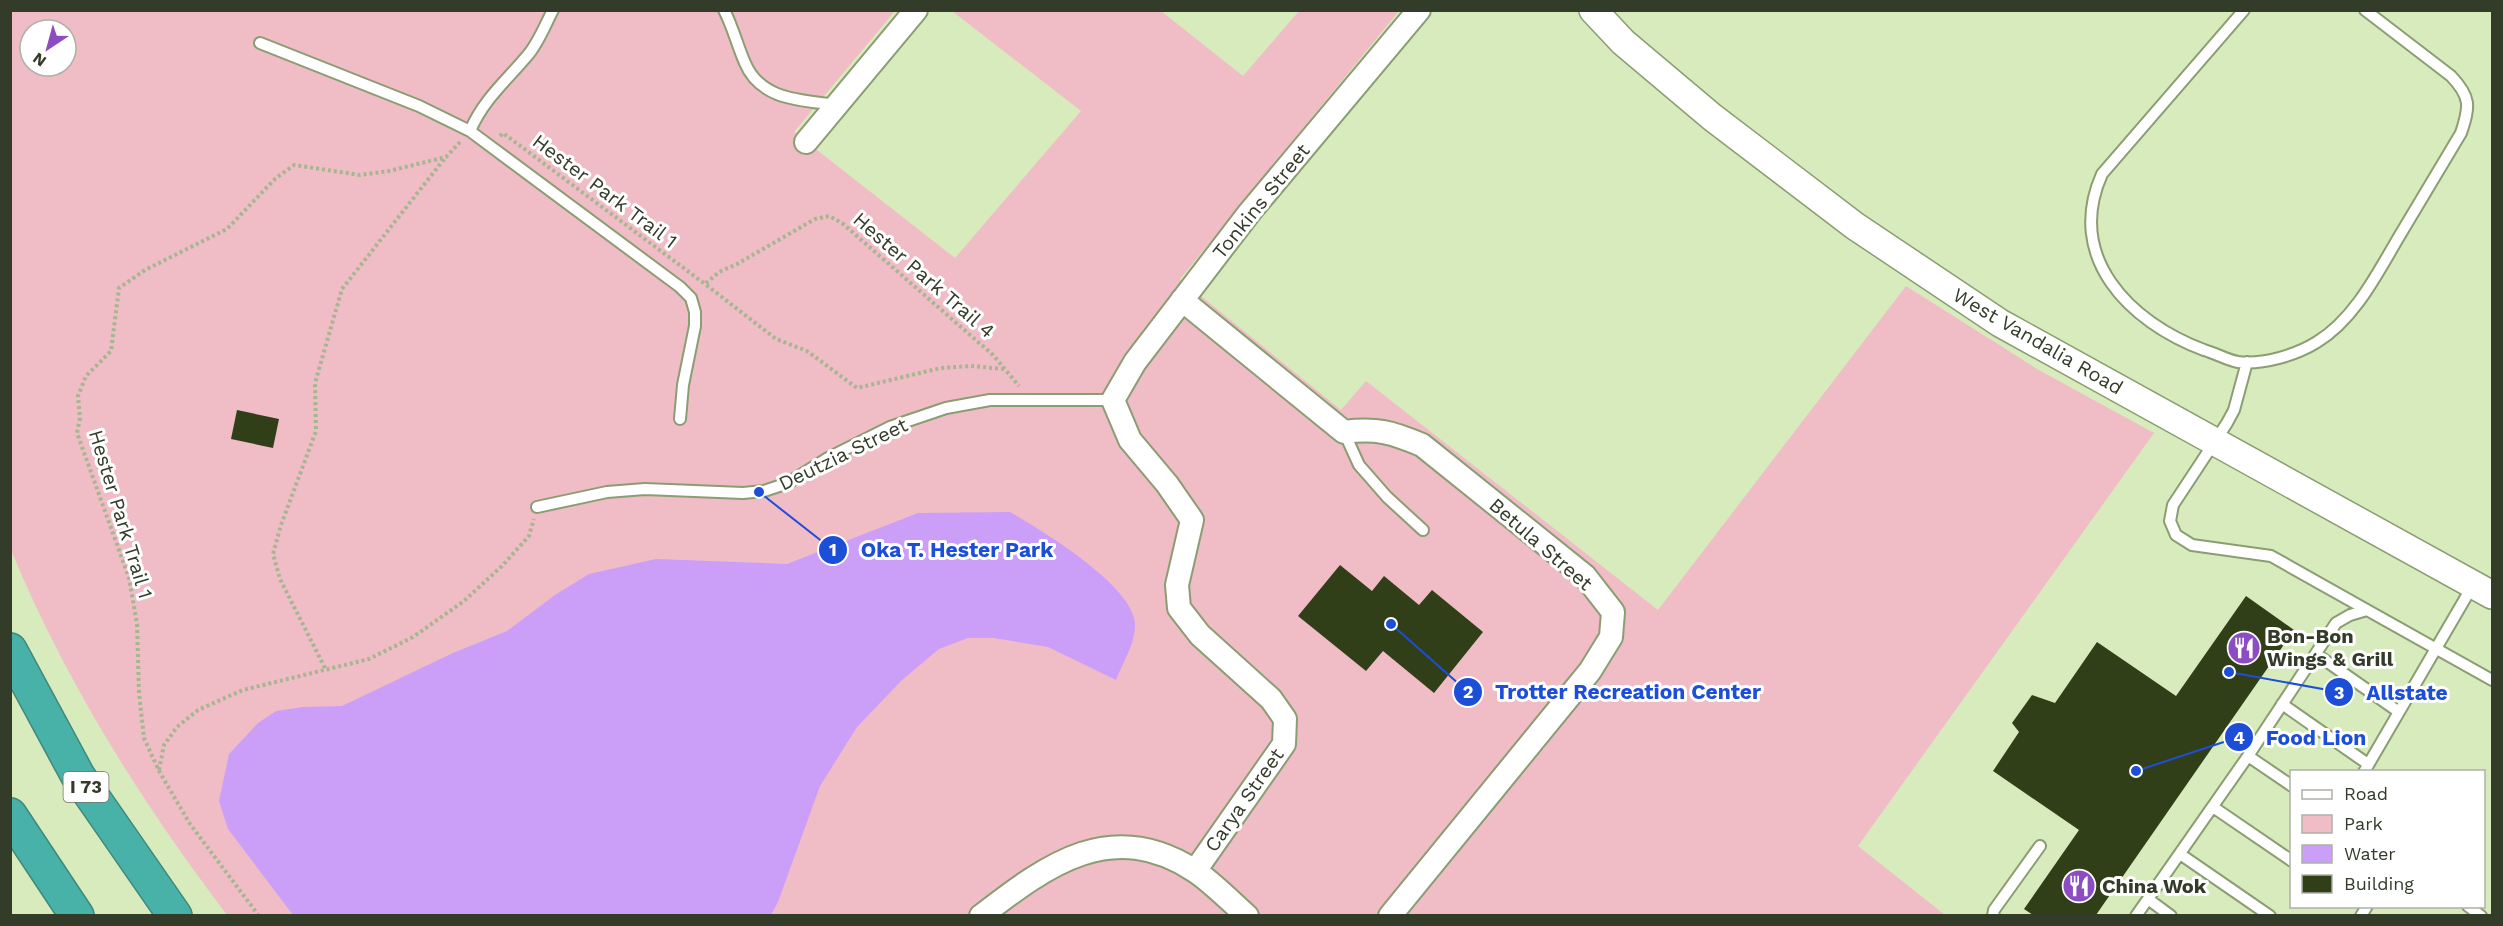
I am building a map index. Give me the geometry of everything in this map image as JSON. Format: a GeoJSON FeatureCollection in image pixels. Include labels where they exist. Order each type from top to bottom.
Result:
{"type":"FeatureCollection","features":[{"type":"Feature","properties":{"kind":"highway","name":"I 73"},"geometry":{"type":"LineString","coordinates":[[10,650],[78,776],[175,915]]}},
{"type":"Feature","properties":{"kind":"highway"},"geometry":{"type":"LineString","coordinates":[[10,815],[77,915]]}},
{"type":"Feature","properties":{"kind":"street"},"geometry":{"type":"LineString","coordinates":[[806,142],[916,10]]}},
{"type":"Feature","properties":{"kind":"street","name":"Tonkins Street"},"geometry":{"type":"LineString","coordinates":[[1113,400],[1135,362],[1250,213],[1419,10]]}},
{"type":"Feature","properties":{"kind":"street","name":"West Vandalia Road"},"geometry":{"type":"LineString","coordinates":[[1593,10],[1623,42],[1712,117],[1855,226],[2000,323],[2483,590]]}},
{"type":"Feature","properties":{"kind":"street"},"geometry":{"type":"LineString","coordinates":[[1182,300],[1344,432]]}},
{"type":"Feature","properties":{"kind":"street","name":"Carya Street"},"geometry":{"type":"LineString","coordinates":[[1113,400],[1130,440],[1167,484],[1192,520],[1177,585],[1179,608],[1200,635],[1271,699],[1285,719],[1284,744],[1195,871]]}},
{"type":"Feature","properties":{"kind":"street","name":"Betula Street"},"geometry":{"type":"LineString","coordinates":[[1344,432],[1365,429],[1392,432],[1422,445],[1585,576],[1613,612],[1611,637],[1590,671],[1390,915]]}},
{"type":"Feature","properties":{"kind":"street"},"geometry":{"type":"LineString","coordinates":[[981,915],[1040,872],[1071,857],[1107,846],[1152,850],[1195,871],[1247,915]]}},
{"type":"Feature","properties":{"kind":"lane"},"geometry":{"type":"LineString","coordinates":[[470,131],[478,112],[493,92],[530,54],[553,10]]}},
{"type":"Feature","properties":{"kind":"lane"},"geometry":{"type":"LineString","coordinates":[[724,10],[746,65],[760,84],[773,93],[789,99],[837,105]]}},
{"type":"Feature","properties":{"kind":"lane"},"geometry":{"type":"LineString","coordinates":[[2244,10],[2102,174],[2093,193],[2090,234],[2098,264],[2115,289],[2144,318],[2185,343],[2238,362],[2286,356],[2317,342],[2339,325],[2371,283],[2461,133],[2466,119],[2468,100],[2463,89],[2451,76],[2365,10]]}},
{"type":"Feature","properties":{"kind":"lane"},"geometry":{"type":"LineString","coordinates":[[260,43],[419,106],[470,131],[680,287],[691,298],[695,312],[695,326],[683,385],[680,419]]}},
{"type":"Feature","properties":{"kind":"lane"},"geometry":{"type":"LineString","coordinates":[[2247,362],[2234,410],[2173,506],[2170,521],[2176,535],[2192,545],[2271,556],[2286,562],[2493,680]]}},
{"type":"Feature","properties":{"kind":"lane","name":"Deutzia Street"},"geometry":{"type":"LineString","coordinates":[[537,507],[587,496],[645,489],[743,493],[764,491],[788,483],[828,458],[901,423],[946,408],[979,402],[1113,400]]}},
{"type":"Feature","properties":{"kind":"lane"},"geometry":{"type":"LineString","coordinates":[[1344,432],[1359,465],[1387,497],[1423,530]]}},
{"type":"Feature","properties":{"kind":"lane"},"geometry":{"type":"LineString","coordinates":[[2282,704],[2366,768],[2436,649],[2483,590]]}},
{"type":"Feature","properties":{"kind":"lane"},"geometry":{"type":"LineString","coordinates":[[2136,915],[2248,756],[2336,623],[2350,615],[2367,610]]}},
{"type":"Feature","properties":{"kind":"lane"},"geometry":{"type":"LineString","coordinates":[[2316,654],[2399,712]]}},
{"type":"Feature","properties":{"kind":"lane"},"geometry":{"type":"LineString","coordinates":[[2248,756],[2290,785]]}},
{"type":"Feature","properties":{"kind":"lane"},"geometry":{"type":"LineString","coordinates":[[2212,807],[2290,860]]}},
{"type":"Feature","properties":{"kind":"lane"},"geometry":{"type":"LineString","coordinates":[[1993,915],[1994,910],[2040,846]]}},
{"type":"Feature","properties":{"kind":"lane"},"geometry":{"type":"LineString","coordinates":[[2180,854],[2270,915]]}},
{"type":"Feature","properties":{"kind":"lane"},"geometry":{"type":"LineString","coordinates":[[2148,899],[2171,915]]}},
{"type":"Feature","properties":{"kind":"path"},"geometry":{"type":"LineString","coordinates":[[326,668],[280,579],[273,554],[280,525],[316,431],[315,384],[327,336],[342,289],[470,131]]}},
{"type":"Feature","properties":{"kind":"path","name":"Hester Park Trail 1"},"geometry":{"type":"LineString","coordinates":[[492,148],[503,132],[705,284]]}},
{"type":"Feature","properties":{"kind":"path","name":"Hester Park Trail 1"},"geometry":{"type":"LineString","coordinates":[[259,915],[190,824],[159,771],[144,738],[139,693],[137,624],[129,578],[77,433],[80,418],[78,396],[86,376],[111,351],[119,288],[145,270],[227,229],[275,179],[294,165],[360,175],[446,158]]}},
{"type":"Feature","properties":{"kind":"path","name":"Hester Park Trail 4"},"geometry":{"type":"LineString","coordinates":[[1004,369],[971,366],[941,368],[857,388],[807,351],[776,339],[705,284],[719,272],[815,219],[829,216],[842,223],[945,310],[993,355],[1031,400]]}},
{"type":"Feature","properties":{"kind":"path"},"geometry":{"type":"LineString","coordinates":[[159,771],[164,745],[177,727],[198,710],[243,690],[369,659],[413,637],[464,601],[502,566],[529,536],[537,507]]}},
{"type":"Feature","properties":{"kind":"green space"},"geometry":{"type":"Polygon","coordinates":[[[10,11],[895,11],[794,132],[955,258],[1081,111],[952,11],[1161,11],[1243,76],[1299,11],[1399,11],[1180,279],[1341,410],[1366,381],[1658,610],[1906,286],[2037,369],[2154,433],[1858,846],[1945,915],[227,915],[165,829],[107,740],[32,599],[11,550],[10,11]]]}},
{"type":"Feature","properties":{"kind":"water"},"geometry":{"type":"Polygon","coordinates":[[[1010,512],[1081,558],[1100,573],[1128,604],[1134,618],[1134,634],[1130,650],[1116,680],[1048,647],[994,638],[968,638],[939,649],[902,680],[857,727],[820,786],[778,902],[771,915],[293,915],[228,829],[219,801],[229,754],[258,723],[276,711],[303,707],[342,706],[453,653],[507,631],[555,595],[589,574],[656,559],[787,564],[918,513],[1010,512]]]}},
{"type":"Feature","properties":{"kind":"building"},"geometry":{"type":"Polygon","coordinates":[[[237,410],[279,419],[273,448],[231,439],[237,410]]]}},
{"type":"Feature","properties":{"kind":"building"},"geometry":{"type":"Polygon","coordinates":[[[1340,565],[1372,591],[1384,576],[1419,605],[1432,590],[1483,632],[1434,693],[1383,651],[1366,671],[1298,616],[1340,565]]]}},
{"type":"Feature","properties":{"kind":"building"},"geometry":{"type":"Polygon","coordinates":[[[2246,596],[2294,630],[2096,915],[2033,915],[2024,909],[2079,830],[1993,771],[2019,732],[2012,723],[2032,695],[2055,703],[2097,642],[2176,696],[2246,596]]]}},
{"type":"Feature","properties":{"kind":"place","name":"Oka T. Hester Park"},"geometry":{"type":"Point","coordinates":[759,492]}},
{"type":"Feature","properties":{"kind":"place","name":"Trotter Recreation Center"},"geometry":{"type":"Point","coordinates":[1391,624]}},
{"type":"Feature","properties":{"kind":"place","name":"Bon-Bon Wings & Grill"},"geometry":{"type":"Point","coordinates":[2244,648]}},
{"type":"Feature","properties":{"kind":"place","name":"Allstate"},"geometry":{"type":"Point","coordinates":[2229,672]}},
{"type":"Feature","properties":{"kind":"place","name":"Food Lion"},"geometry":{"type":"Point","coordinates":[2136,771]}},
{"type":"Feature","properties":{"kind":"place","name":"China Wok"},"geometry":{"type":"Point","coordinates":[2079,886]}}]}
